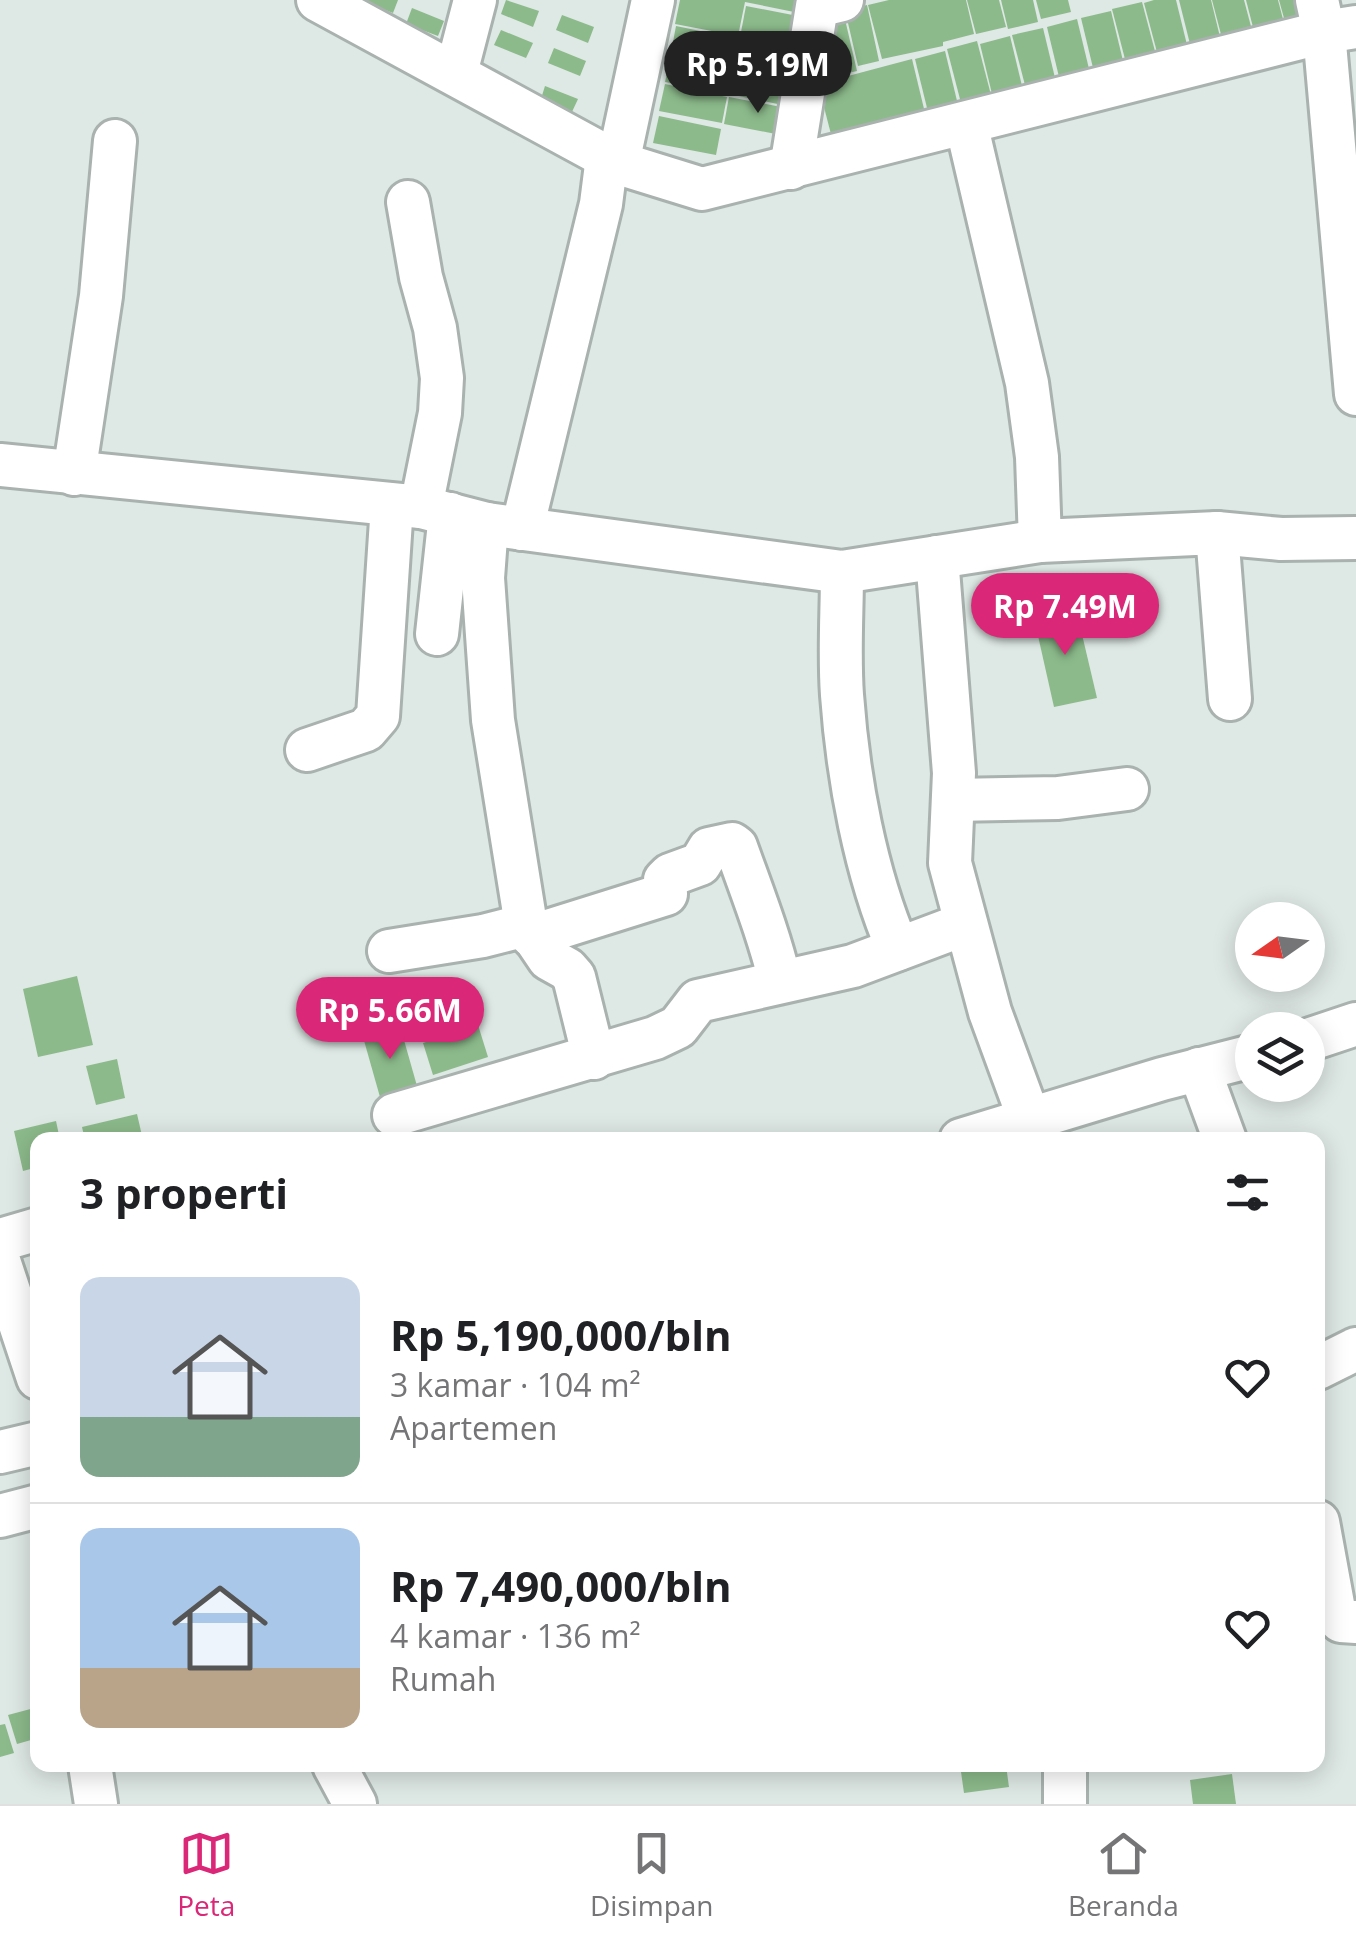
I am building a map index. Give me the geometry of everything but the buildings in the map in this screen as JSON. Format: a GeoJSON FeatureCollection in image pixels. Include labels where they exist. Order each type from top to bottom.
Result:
{"type":"FeatureCollection","features":[{"type":"Feature","properties":{"kind":"street"},"geometry":{"type":"LineString","coordinates":[[456,73],[474,0]]}},
{"type":"Feature","properties":{"kind":"street"},"geometry":{"type":"LineString","coordinates":[[308,750],[366,730],[378,716],[455,516],[600,204],[625,0]]}},
{"type":"Feature","properties":{"kind":"street"},"geometry":{"type":"LineString","coordinates":[[607,157],[653,0]]}},
{"type":"Feature","properties":{"kind":"street"},"geometry":{"type":"LineString","coordinates":[[791,168],[826,2]]}},
{"type":"Feature","properties":{"kind":"street"},"geometry":{"type":"LineString","coordinates":[[330,3],[607,157],[702,189],[966,123],[1332,20],[1356,394]]}},
{"type":"Feature","properties":{"kind":"street"},"geometry":{"type":"LineString","coordinates":[[966,123],[1027,383],[1037,457],[1040,541]]}},
{"type":"Feature","properties":{"kind":"street"},"geometry":{"type":"LineString","coordinates":[[74,474],[101,296],[114,140]]}},
{"type":"Feature","properties":{"kind":"street"},"geometry":{"type":"LineString","coordinates":[[408,202],[421,277],[436,328],[442,378],[440,412],[455,516],[483,578],[496,738],[529,930],[548,960],[567,969],[574,978],[594,1058]]}},
{"type":"Feature","properties":{"kind":"street"},"geometry":{"type":"LineString","coordinates":[[0,466],[455,516],[842,572],[1040,541],[1217,533],[1281,540],[1356,538]]}},
{"type":"Feature","properties":{"kind":"street"},"geometry":{"type":"LineString","coordinates":[[437,634],[455,516]]}},
{"type":"Feature","properties":{"kind":"street"},"geometry":{"type":"LineString","coordinates":[[1217,533],[1230,699]]}},
{"type":"Feature","properties":{"kind":"street"},"geometry":{"type":"LineString","coordinates":[[938,557],[954,773],[950,863],[990,1012],[1034,1130],[1200,1069],[1235,1060]]}},
{"type":"Feature","properties":{"kind":"street"},"geometry":{"type":"LineString","coordinates":[[842,572],[842,694],[850,757],[870,874],[898,948]]}},
{"type":"Feature","properties":{"kind":"street"},"geometry":{"type":"LineString","coordinates":[[952,800],[1058,798],[1127,790]]}},
{"type":"Feature","properties":{"kind":"street"},"geometry":{"type":"LineString","coordinates":[[389,951],[529,930],[666,894],[665,880],[670,875],[700,864],[708,849],[732,844],[736,846],[757,910],[768,928],[780,981]]}},
{"type":"Feature","properties":{"kind":"street"},"geometry":{"type":"LineString","coordinates":[[394,1115],[594,1058],[678,1028],[698,1001],[852,966],[965,924]]}},
{"type":"Feature","properties":{"kind":"street"},"geometry":{"type":"LineString","coordinates":[[1325,1034],[1356,1024]]}},
{"type":"Feature","properties":{"kind":"street"},"geometry":{"type":"LineString","coordinates":[[1200,1069],[1222,1132]]}},
{"type":"Feature","properties":{"kind":"street"},"geometry":{"type":"LineString","coordinates":[[0,1240],[30,1231]]}},
{"type":"Feature","properties":{"kind":"street"},"geometry":{"type":"LineString","coordinates":[[0,1264],[30,1354]]}},
{"type":"Feature","properties":{"kind":"street"},"geometry":{"type":"LineString","coordinates":[[1325,1365],[1356,1350]]}},
{"type":"Feature","properties":{"kind":"street"},"geometry":{"type":"LineString","coordinates":[[0,1452],[30,1444]]}},
{"type":"Feature","properties":{"kind":"street"},"geometry":{"type":"LineString","coordinates":[[0,1516],[30,1508]]}},
{"type":"Feature","properties":{"kind":"street"},"geometry":{"type":"LineString","coordinates":[[1325,1560],[1335,1615],[1341,1621],[1356,1622]]}},
{"type":"Feature","properties":{"kind":"street"},"geometry":{"type":"LineString","coordinates":[[91,1772],[96,1804]]}},
{"type":"Feature","properties":{"kind":"street"},"geometry":{"type":"LineString","coordinates":[[338,1772],[355,1804]]}},
{"type":"Feature","properties":{"kind":"street"},"geometry":{"type":"LineString","coordinates":[[1065,1804],[1066,1772]]}}]}
